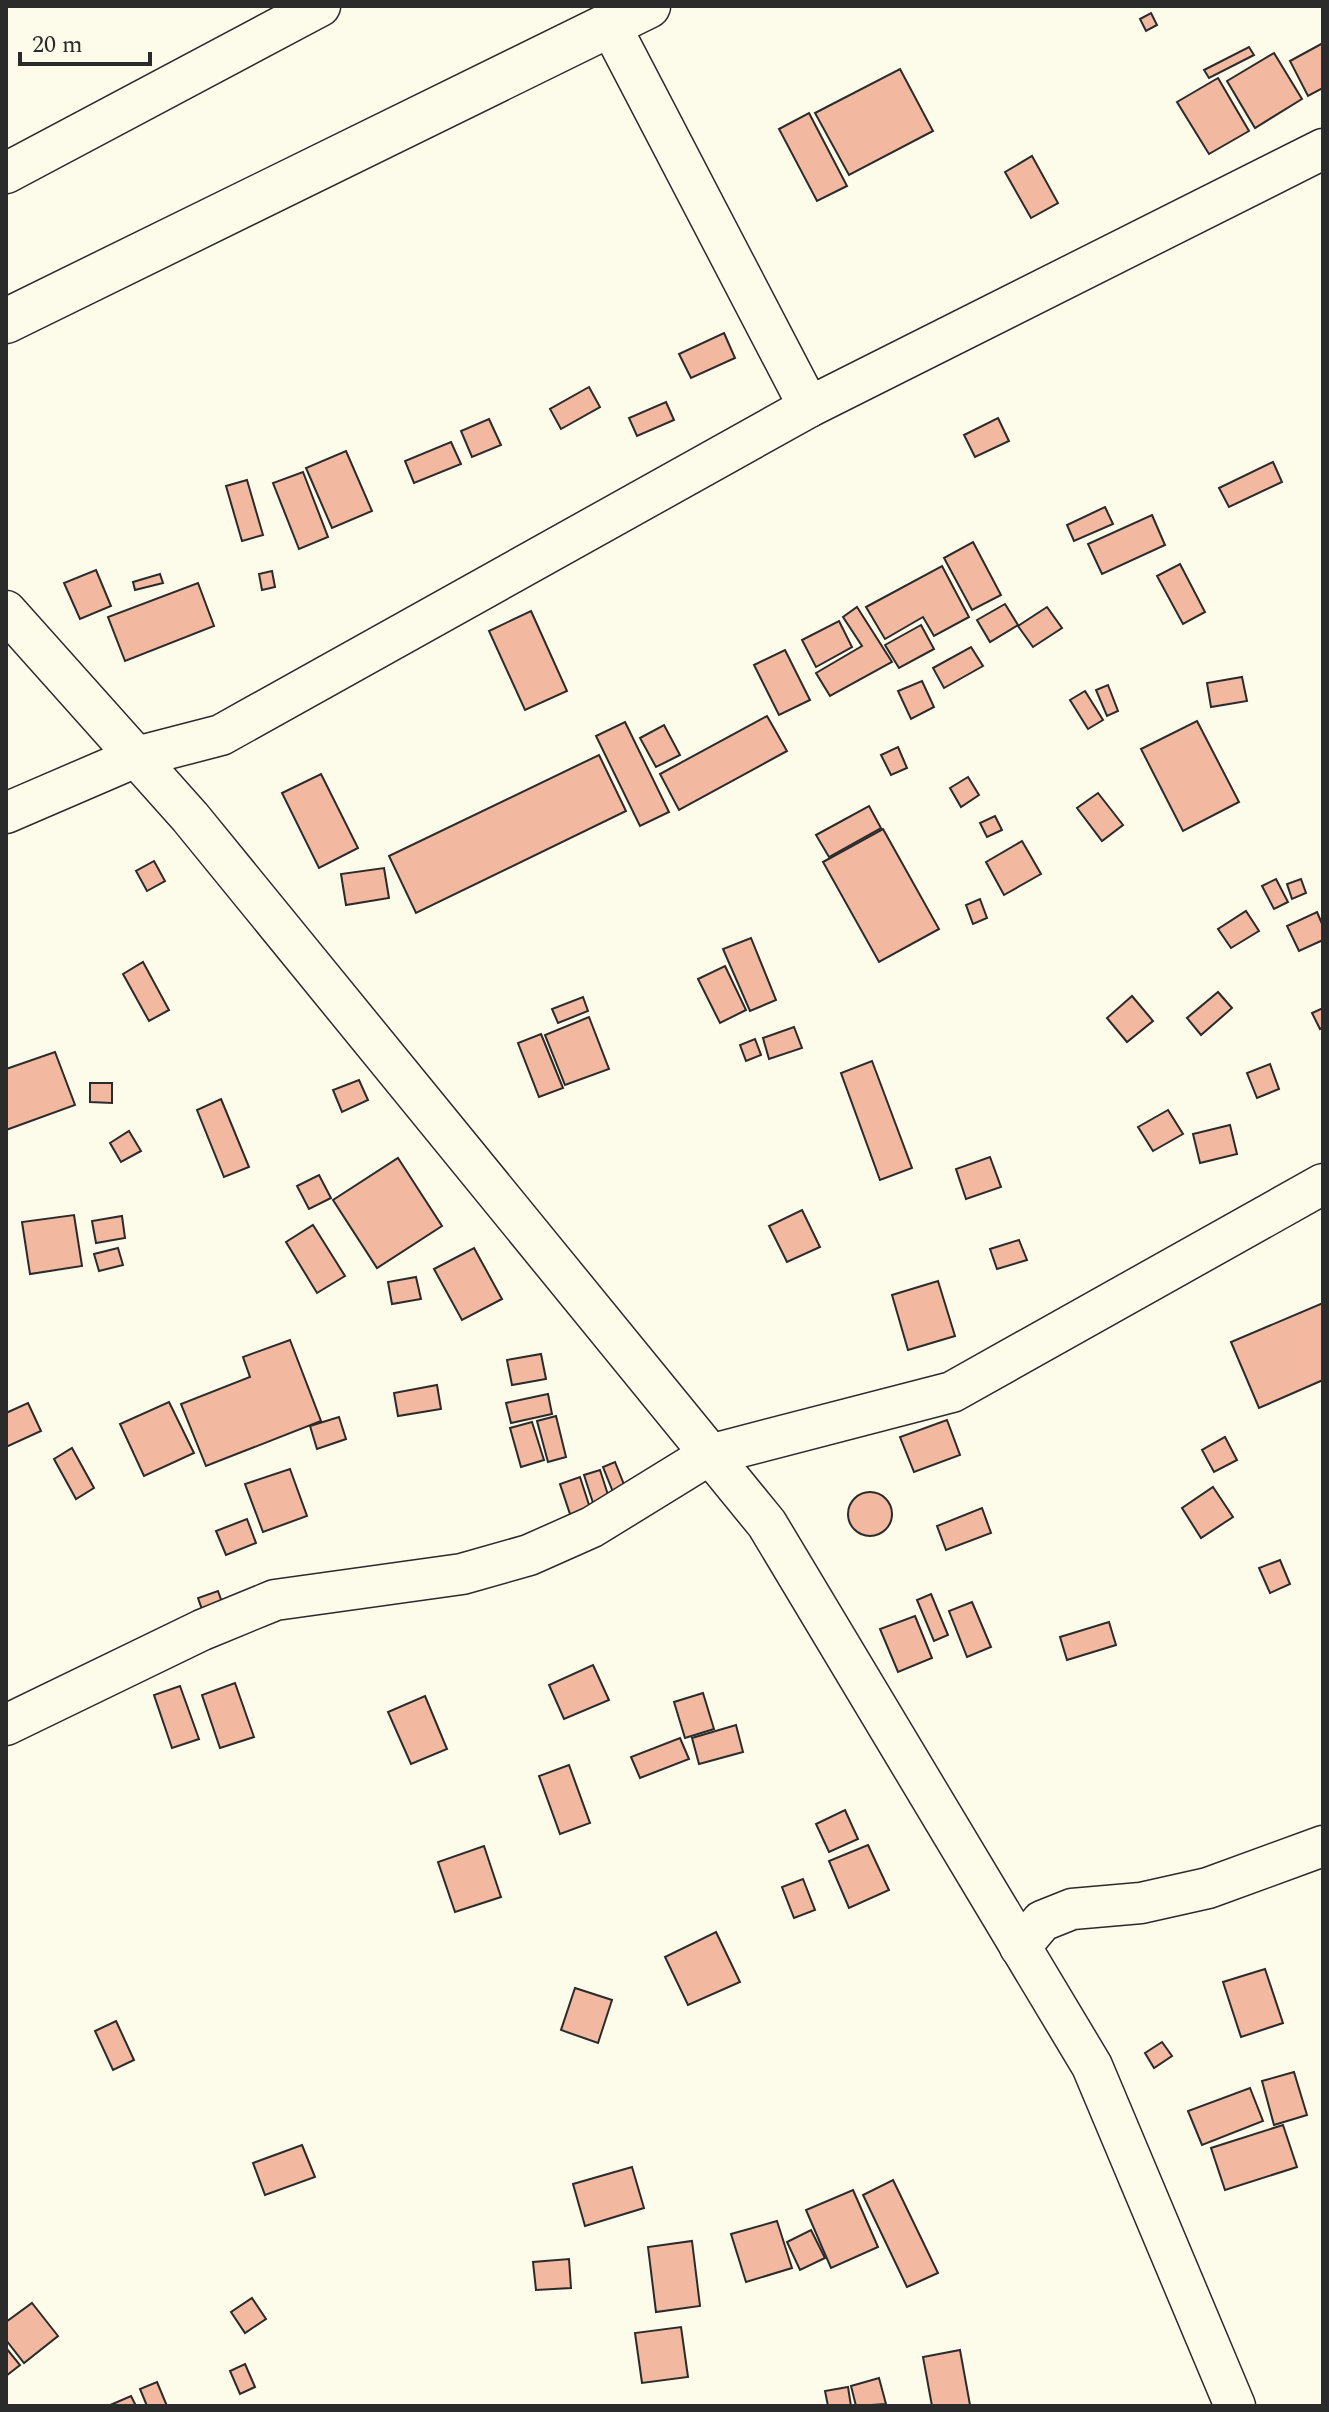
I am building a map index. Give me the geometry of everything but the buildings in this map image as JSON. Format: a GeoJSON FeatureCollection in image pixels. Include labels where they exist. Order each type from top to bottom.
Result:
{"type":"FeatureCollection","features":[{"type":"Feature","properties":{"kind":"highway"},"geometry":{"type":"LineString","coordinates":[[6,321],[629,15]]}},
{"type":"Feature","properties":{"kind":"street"},"geometry":{"type":"LineString","coordinates":[[6,173],[320,6]]}},
{"type":"Feature","properties":{"kind":"street"},"geometry":{"type":"LineString","coordinates":[[629,15],[809,407]]}},
{"type":"Feature","properties":{"kind":"street"},"geometry":{"type":"LineString","coordinates":[[6,813],[136,757],[221,735],[809,407],[1323,149]]}},
{"type":"Feature","properties":{"kind":"street"},"geometry":{"type":"LineString","coordinates":[[6,611],[190,817],[767,1524],[1092,2066],[1235,2406]]}},
{"type":"Feature","properties":{"kind":"street"},"geometry":{"type":"LineString","coordinates":[[6,1725],[202,1630],[275,1600],[462,1574],[529,1555],[592,1527],[709,1455],[952,1392],[1323,1184]]}},
{"type":"Feature","properties":{"kind":"street"},"geometry":{"type":"LineString","coordinates":[[1020,1947],[1042,1921],[1072,1909],[1141,1903],[1208,1888],[1323,1846]]}}]}
